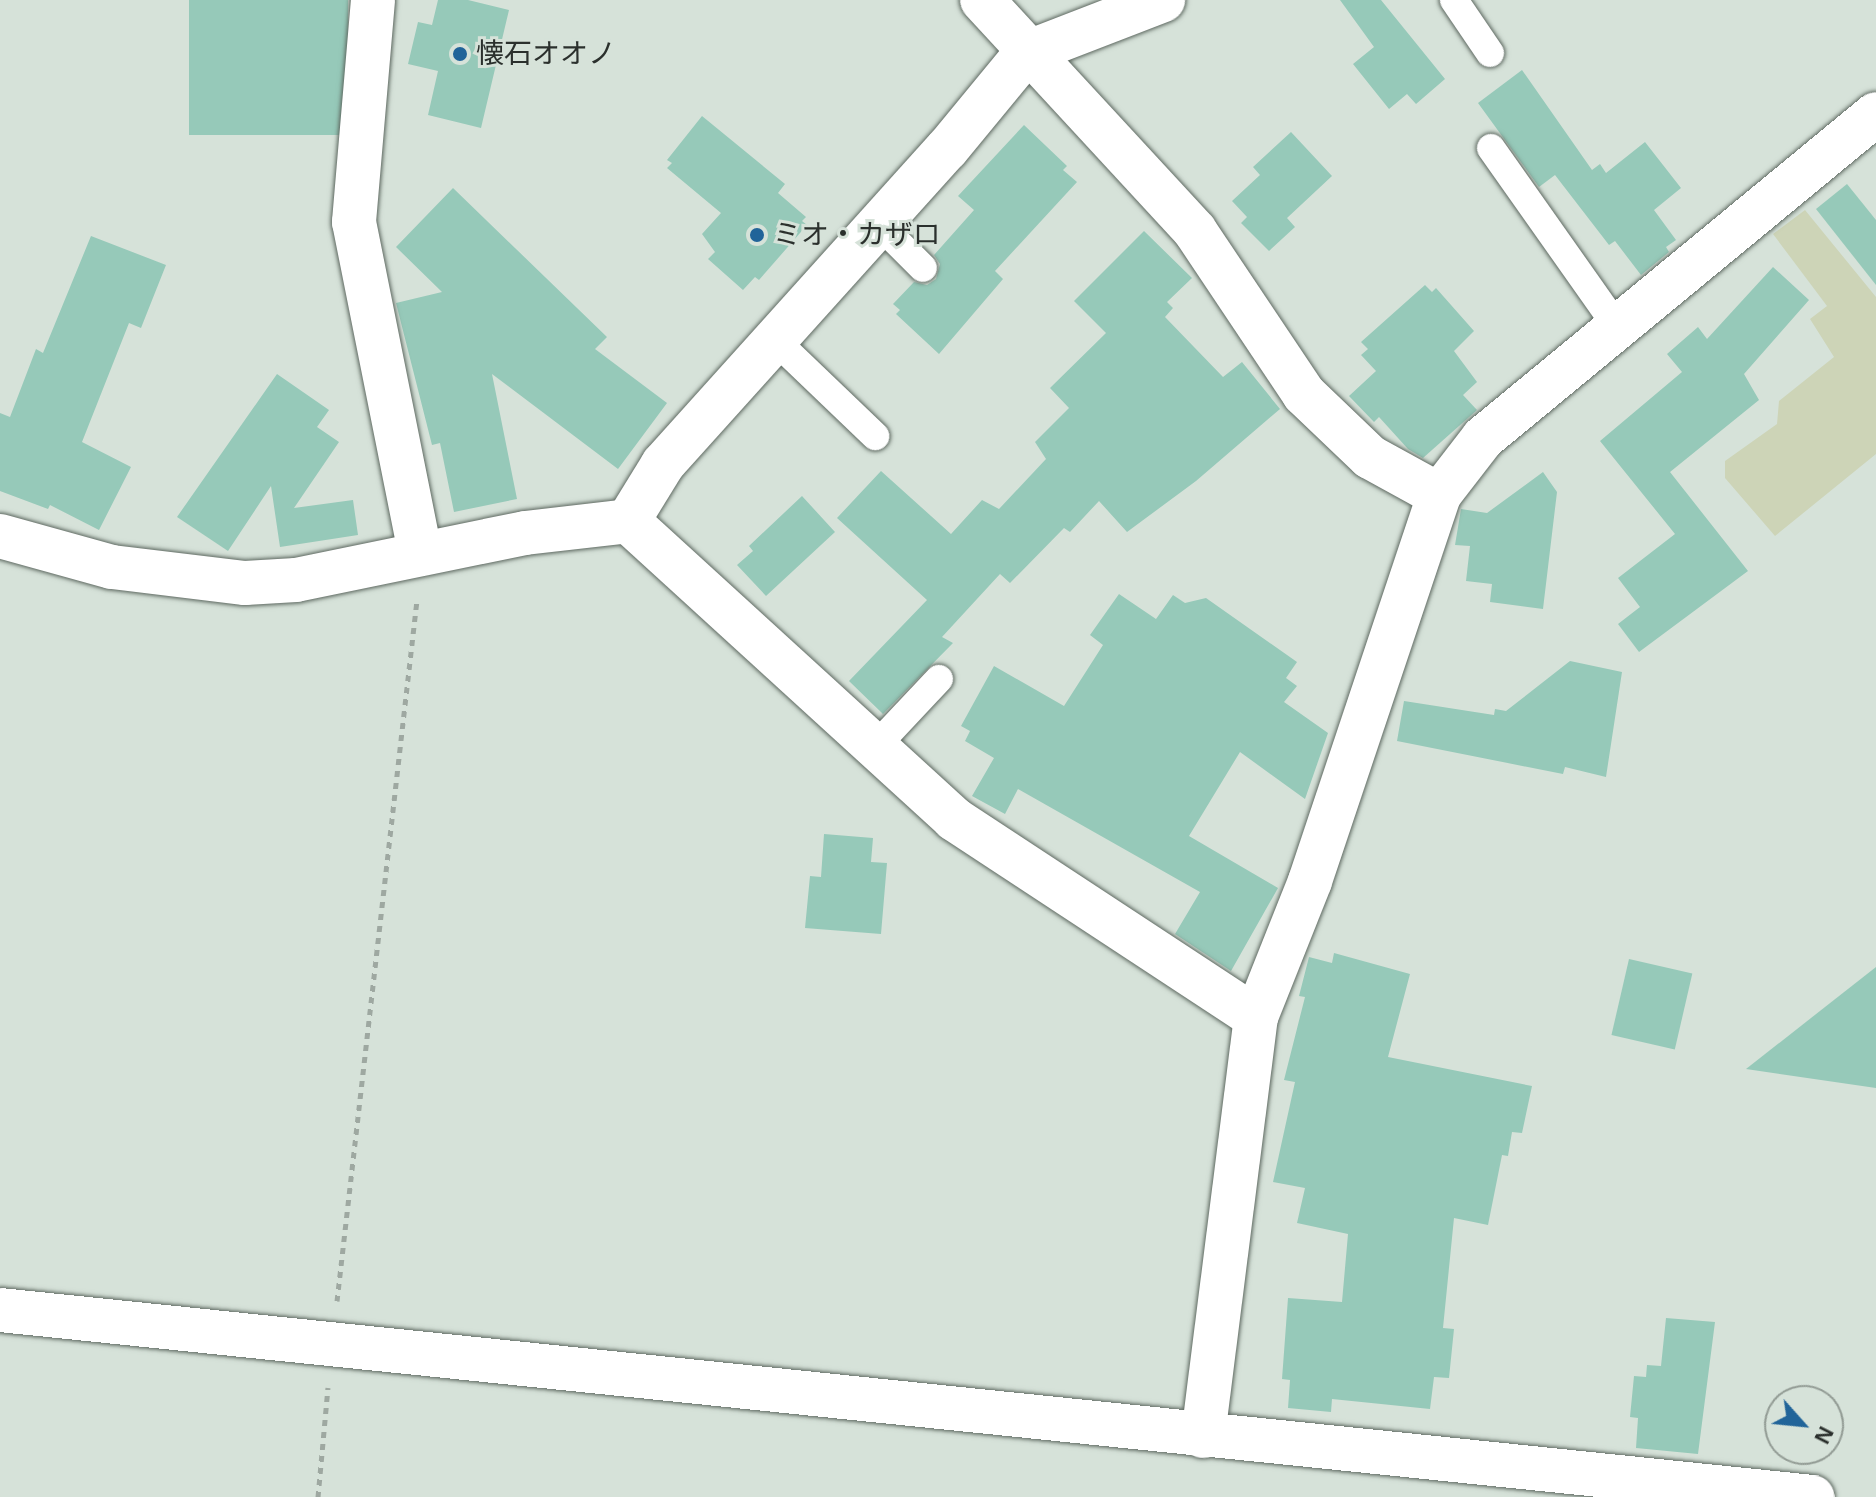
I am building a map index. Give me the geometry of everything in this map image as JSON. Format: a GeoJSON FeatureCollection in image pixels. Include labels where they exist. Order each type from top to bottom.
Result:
{"type":"FeatureCollection","features":[{"type":"Feature","properties":{"kind":"street"},"geometry":{"type":"LineString","coordinates":[[373,0],[354,222],[420,553]]}},
{"type":"Feature","properties":{"kind":"street"},"geometry":{"type":"LineString","coordinates":[[982,0],[1026,53],[1195,231],[1304,394],[1370,457],[1439,495]]}},
{"type":"Feature","properties":{"kind":"street"},"geometry":{"type":"LineString","coordinates":[[0,536],[112,567],[245,583],[296,580],[420,553],[628,521],[663,464],[879,224],[1026,53],[1163,0]]}},
{"type":"Feature","properties":{"kind":"street"},"geometry":{"type":"LineString","coordinates":[[1203,1436],[1256,1017],[1310,881],[1439,495],[1483,438],[1876,114]]}},
{"type":"Feature","properties":{"kind":"street"},"geometry":{"type":"LineString","coordinates":[[628,521],[954,819],[1256,1017]]}},
{"type":"Feature","properties":{"kind":"street"},"geometry":{"type":"LineString","coordinates":[[0,1310],[332,1347],[1812,1497]]}},
{"type":"Feature","properties":{"kind":"lane"},"geometry":{"type":"LineString","coordinates":[[1454,0],[1490,53]]}},
{"type":"Feature","properties":{"kind":"lane"},"geometry":{"type":"LineString","coordinates":[[1491,148],[1618,328]]}},
{"type":"Feature","properties":{"kind":"lane"},"geometry":{"type":"LineString","coordinates":[[879,224],[923,268]]}},
{"type":"Feature","properties":{"kind":"lane"},"geometry":{"type":"LineString","coordinates":[[775,340],[875,436]]}},
{"type":"Feature","properties":{"kind":"lane"},"geometry":{"type":"LineString","coordinates":[[876,746],[939,679]]}},
{"type":"Feature","properties":{"kind":"path"},"geometry":{"type":"LineString","coordinates":[[318,1497],[332,1347],[416,626],[420,553]]}},
{"type":"Feature","properties":{"kind":"green space"},"geometry":{"type":"Polygon","coordinates":[[[1805,210],[1876,297],[1876,454],[1775,536],[1725,478],[1725,461],[1777,424],[1779,401],[1834,357],[1810,319],[1827,306],[1773,234],[1805,210]]]}},
{"type":"Feature","properties":{"kind":"building"},"geometry":{"type":"Polygon","coordinates":[[[189,0],[348,0],[348,135],[189,135],[189,0]]]}},
{"type":"Feature","properties":{"kind":"building"},"geometry":{"type":"Polygon","coordinates":[[[438,0],[468,0],[509,10],[481,128],[428,115],[438,71],[408,64],[418,22],[432,25],[438,0]]]}},
{"type":"Feature","properties":{"kind":"building"},"geometry":{"type":"Polygon","coordinates":[[[1340,0],[1381,0],[1445,79],[1416,104],[1407,94],[1389,109],[1353,64],[1374,47],[1340,0]]]}},
{"type":"Feature","properties":{"kind":"building"},"geometry":{"type":"Polygon","coordinates":[[[1522,70],[1592,170],[1600,164],[1606,173],[1645,142],[1681,188],[1654,210],[1676,240],[1666,247],[1669,252],[1641,275],[1615,241],[1609,245],[1555,175],[1539,187],[1478,103],[1522,70]]]}},
{"type":"Feature","properties":{"kind":"building"},"geometry":{"type":"Polygon","coordinates":[[[702,116],[785,184],[778,193],[806,217],[802,221],[807,225],[759,280],[755,277],[743,290],[708,259],[715,252],[702,234],[721,213],[667,168],[672,163],[667,160],[702,116]]]}},
{"type":"Feature","properties":{"kind":"building"},"geometry":{"type":"Polygon","coordinates":[[[1024,125],[1067,166],[1063,170],[1077,182],[995,271],[1003,279],[939,354],[896,314],[900,310],[893,304],[914,282],[927,285],[936,279],[940,264],[934,255],[974,210],[958,196],[1024,125]]]}},
{"type":"Feature","properties":{"kind":"building"},"geometry":{"type":"Polygon","coordinates":[[[1291,132],[1332,176],[1287,218],[1295,227],[1269,251],[1241,223],[1247,217],[1232,201],[1260,175],[1253,167],[1291,132]]]}},
{"type":"Feature","properties":{"kind":"building"},"geometry":{"type":"Polygon","coordinates":[[[1847,184],[1876,220],[1876,285],[1816,209],[1847,184]]]}},
{"type":"Feature","properties":{"kind":"building"},"geometry":{"type":"Polygon","coordinates":[[[453,188],[607,337],[595,349],[667,403],[618,469],[492,374],[517,499],[454,512],[440,443],[432,445],[396,303],[442,292],[396,247],[453,188]]]}},
{"type":"Feature","properties":{"kind":"building"},"geometry":{"type":"Polygon","coordinates":[[[1144,231],[1192,278],[1167,302],[1173,308],[1165,317],[1223,377],[1242,362],[1280,409],[1196,481],[1127,532],[1099,501],[1070,532],[1064,528],[1010,583],[1000,574],[942,637],[953,643],[883,714],[849,681],[927,600],[837,518],[881,471],[951,534],[982,500],[999,509],[1046,459],[1035,442],[1069,408],[1050,388],[1106,333],[1074,301],[1144,231]]]}},
{"type":"Feature","properties":{"kind":"building"},"geometry":{"type":"Polygon","coordinates":[[[91,236],[166,265],[141,328],[129,323],[82,442],[131,467],[99,530],[50,505],[48,509],[0,491],[0,413],[10,417],[36,349],[43,353],[91,236]]]}},
{"type":"Feature","properties":{"kind":"building"},"geometry":{"type":"Polygon","coordinates":[[[1773,267],[1809,300],[1744,374],[1759,400],[1670,472],[1748,571],[1639,652],[1618,624],[1640,607],[1618,578],[1675,534],[1600,441],[1682,372],[1667,354],[1698,327],[1707,339],[1773,267]]]}},
{"type":"Feature","properties":{"kind":"building"},"geometry":{"type":"Polygon","coordinates":[[[1425,285],[1432,292],[1436,288],[1474,331],[1454,351],[1477,382],[1463,395],[1477,410],[1423,458],[1408,449],[1379,417],[1374,422],[1349,396],[1376,371],[1361,355],[1368,349],[1361,342],[1425,285]]]}},
{"type":"Feature","properties":{"kind":"building"},"geometry":{"type":"Polygon","coordinates":[[[277,374],[329,410],[317,427],[339,442],[294,508],[353,500],[358,535],[280,547],[271,486],[228,551],[177,517],[277,374]]]}},
{"type":"Feature","properties":{"kind":"building"},"geometry":{"type":"Polygon","coordinates":[[[1543,472],[1557,492],[1543,609],[1490,602],[1492,584],[1466,581],[1470,546],[1455,545],[1461,509],[1487,513],[1543,472]]]}},
{"type":"Feature","properties":{"kind":"building"},"geometry":{"type":"Polygon","coordinates":[[[802,496],[835,532],[766,596],[737,565],[753,551],[749,546],[802,496]]]}},
{"type":"Feature","properties":{"kind":"building"},"geometry":{"type":"Polygon","coordinates":[[[1119,594],[1156,619],[1173,595],[1185,603],[1206,598],[1297,662],[1286,678],[1297,686],[1284,702],[1328,733],[1305,799],[1240,752],[1189,836],[1278,888],[1231,971],[1175,934],[1200,892],[1018,789],[1005,814],[972,796],[994,758],[965,741],[970,731],[961,726],[994,666],[1064,706],[1103,645],[1090,635],[1119,594]]]}},
{"type":"Feature","properties":{"kind":"building"},"geometry":{"type":"Polygon","coordinates":[[[1570,661],[1622,672],[1606,777],[1565,767],[1563,774],[1397,741],[1404,701],[1494,715],[1495,709],[1506,711],[1570,661]]]}},
{"type":"Feature","properties":{"kind":"building"},"geometry":{"type":"Polygon","coordinates":[[[824,834],[873,838],[871,862],[887,863],[881,934],[805,928],[810,876],[821,877],[824,834]]]}},
{"type":"Feature","properties":{"kind":"building"},"geometry":{"type":"Polygon","coordinates":[[[1334,953],[1410,974],[1388,1057],[1532,1086],[1522,1133],[1512,1132],[1508,1156],[1502,1155],[1488,1225],[1454,1218],[1443,1328],[1454,1329],[1449,1378],[1434,1377],[1430,1409],[1332,1399],[1331,1412],[1288,1408],[1290,1380],[1282,1379],[1288,1298],[1342,1302],[1348,1234],[1297,1223],[1305,1188],[1273,1182],[1295,1082],[1284,1080],[1305,997],[1299,996],[1309,957],[1332,963],[1334,953]]]}},
{"type":"Feature","properties":{"kind":"building"},"geometry":{"type":"Polygon","coordinates":[[[1629,959],[1692,974],[1675,1050],[1611,1035],[1629,959]]]}},
{"type":"Feature","properties":{"kind":"building"},"geometry":{"type":"Polygon","coordinates":[[[1876,967],[1876,1088],[1746,1069],[1876,967]]]}},
{"type":"Feature","properties":{"kind":"building"},"geometry":{"type":"Polygon","coordinates":[[[1666,1318],[1715,1322],[1698,1454],[1636,1448],[1638,1418],[1630,1417],[1634,1376],[1646,1377],[1647,1365],[1661,1366],[1666,1318]]]}},
{"type":"Feature","properties":{"kind":"place","name":"懐石オオノ"},"geometry":{"type":"Point","coordinates":[460,54]}},
{"type":"Feature","properties":{"kind":"place","name":"ミオ・カザロ"},"geometry":{"type":"Point","coordinates":[757,235]}}]}
